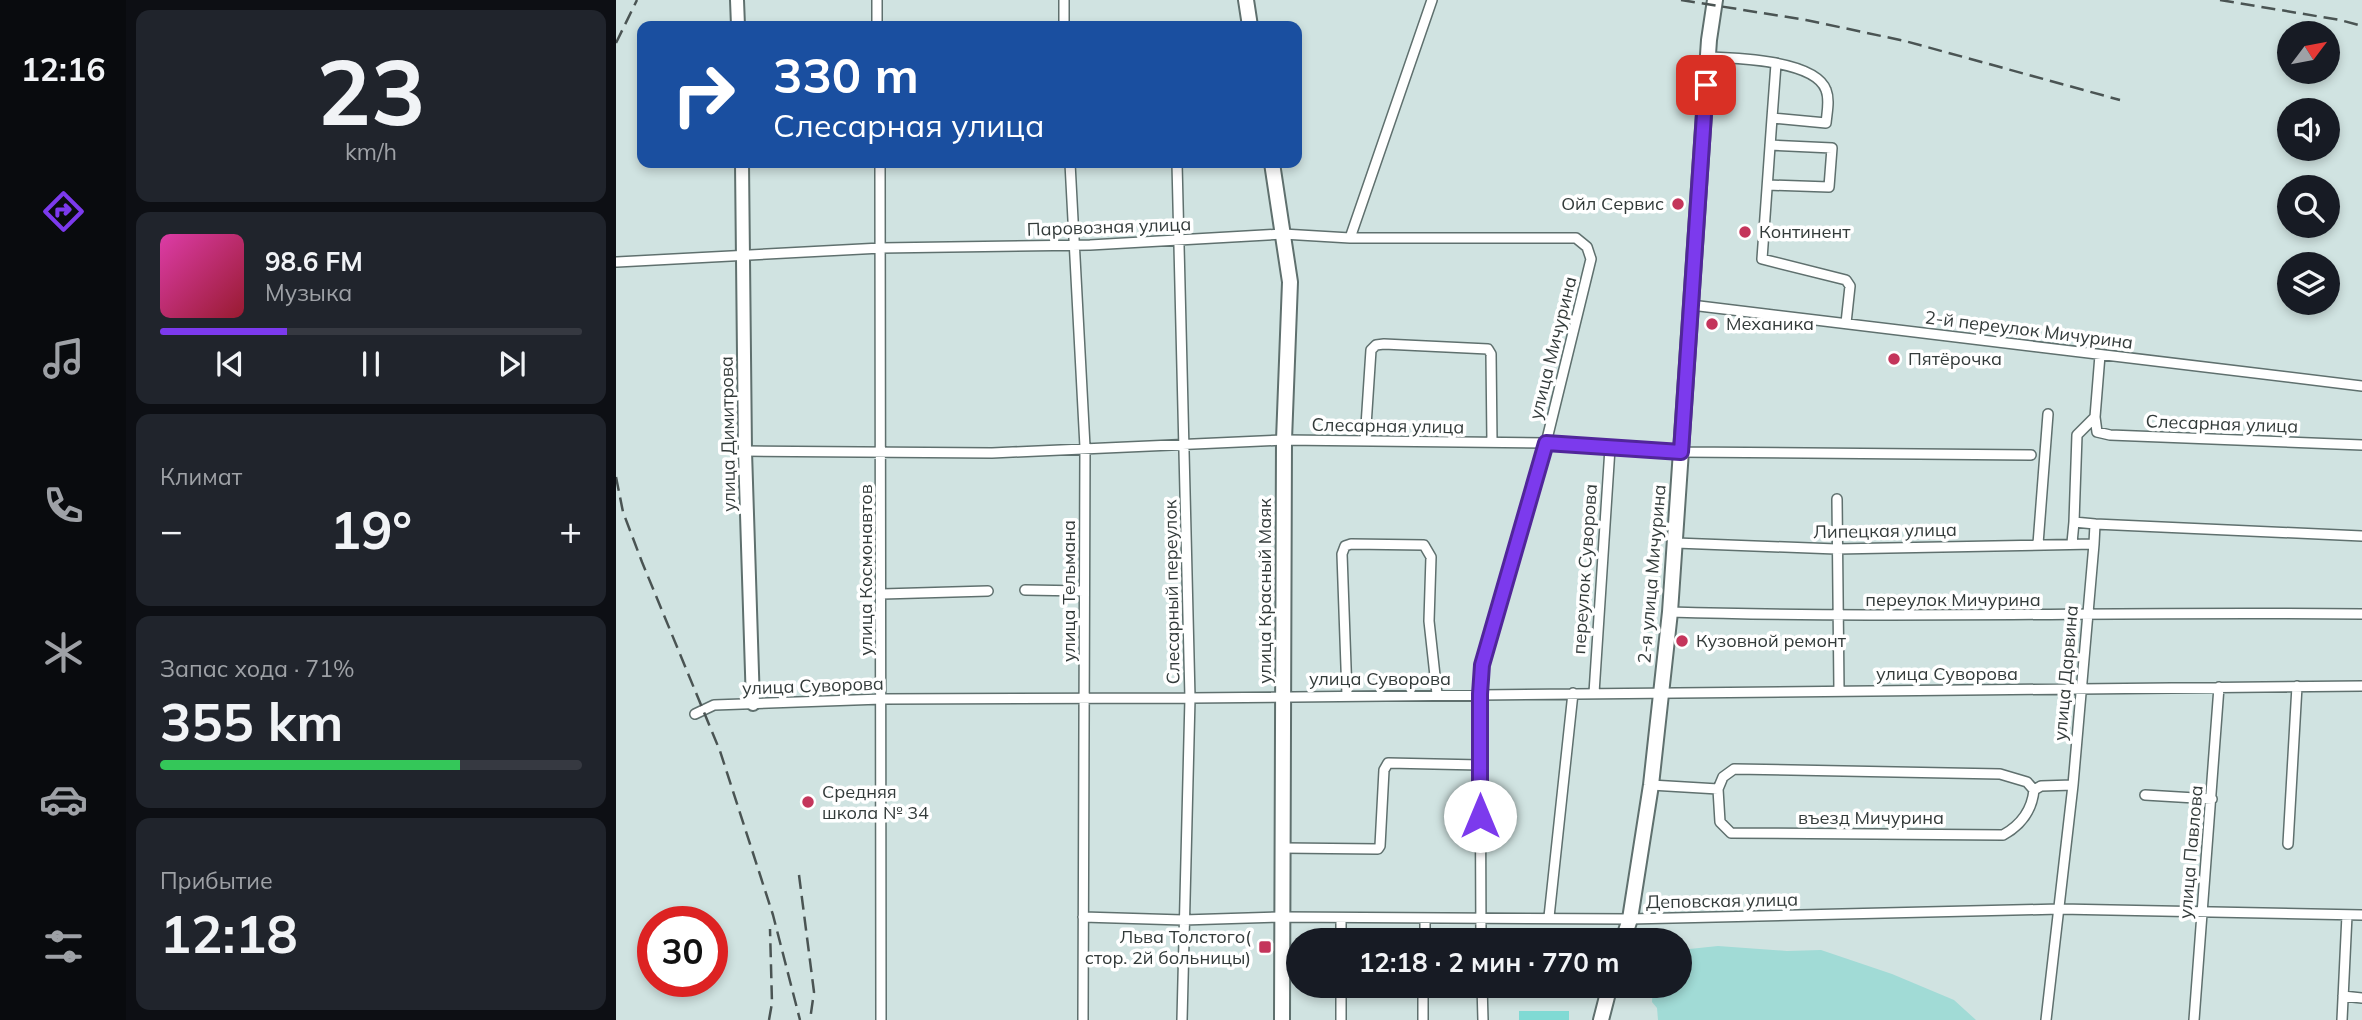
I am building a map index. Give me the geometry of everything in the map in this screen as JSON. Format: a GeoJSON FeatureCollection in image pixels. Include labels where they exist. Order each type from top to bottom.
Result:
{"type":"FeatureCollection","features":[{"type":"Feature","properties":{"kind":"main road"},"geometry":{"type":"LineString","coordinates":[[1246,0],[1249,21]]}},
{"type":"Feature","properties":{"kind":"main road","name":"2-я улица Мичурина"},"geometry":{"type":"LineString","coordinates":[[1627,928],[1651,785],[1670,612],[1708,57],[1715,0]]}},
{"type":"Feature","properties":{"kind":"main road","name":"улица Красный Маяк"},"geometry":{"type":"LineString","coordinates":[[1273,168],[1290,282],[1284,440],[1282,1020]]}},
{"type":"Feature","properties":{"kind":"main road"},"geometry":{"type":"LineString","coordinates":[[1601,1020],[1607,998]]}},
{"type":"Feature","properties":{"kind":"street"},"geometry":{"type":"LineString","coordinates":[[737,0],[737,21]]}},
{"type":"Feature","properties":{"kind":"street"},"geometry":{"type":"LineString","coordinates":[[877,0],[877,21]]}},
{"type":"Feature","properties":{"kind":"street"},"geometry":{"type":"LineString","coordinates":[[1064,0],[1064,21]]}},
{"type":"Feature","properties":{"kind":"street"},"geometry":{"type":"LineString","coordinates":[[1350,238],[1432,0]]}},
{"type":"Feature","properties":{"kind":"street"},"geometry":{"type":"LineString","coordinates":[[1708,57],[1776,64],[1814,74],[1826,88],[1826,123],[1772,118]]}},
{"type":"Feature","properties":{"kind":"street"},"geometry":{"type":"LineString","coordinates":[[1776,64],[1762,259],[1846,280],[1850,286],[1846,323]]}},
{"type":"Feature","properties":{"kind":"street"},"geometry":{"type":"LineString","coordinates":[[1768,185],[1829,187],[1832,148],[1770,145]]}},
{"type":"Feature","properties":{"kind":"street","name":"улица Димитрова"},"geometry":{"type":"LineString","coordinates":[[742,168],[745,451],[753,704]]}},
{"type":"Feature","properties":{"kind":"street","name":"улица Космонавтов"},"geometry":{"type":"LineString","coordinates":[[880,168],[881,1020]]}},
{"type":"Feature","properties":{"kind":"street","name":"улица Тельмана"},"geometry":{"type":"LineString","coordinates":[[1070,168],[1085,447],[1083,1020]]}},
{"type":"Feature","properties":{"kind":"street","name":"Слесарный переулок"},"geometry":{"type":"LineString","coordinates":[[1178,168],[1190,698],[1182,1020]]}},
{"type":"Feature","properties":{"kind":"street","name":"Паровозная улица"},"geometry":{"type":"LineString","coordinates":[[617,262],[881,248],[1075,246],[1283,234],[1350,238],[1576,238],[1587,247],[1591,259]]}},
{"type":"Feature","properties":{"kind":"street","name":"улица Мичурина"},"geometry":{"type":"LineString","coordinates":[[1480,928],[1482,665],[1546,443],[1591,259]]}},
{"type":"Feature","properties":{"kind":"street","name":"2-й переулок Мичурина"},"geometry":{"type":"LineString","coordinates":[[1691,305],[2362,386]]}},
{"type":"Feature","properties":{"kind":"street"},"geometry":{"type":"LineString","coordinates":[[1365,441],[1371,350],[1376,345],[1384,344],[1488,349],[1492,354],[1492,442]]}},
{"type":"Feature","properties":{"kind":"street"},"geometry":{"type":"LineString","coordinates":[[2072,543],[2077,435],[2095,417],[2100,355]]}},
{"type":"Feature","properties":{"kind":"street"},"geometry":{"type":"LineString","coordinates":[[2038,544],[2048,414]]}},
{"type":"Feature","properties":{"kind":"street","name":"Слесарная улица"},"geometry":{"type":"LineString","coordinates":[[2095,417],[2097,432],[2110,435],[2362,445]]}},
{"type":"Feature","properties":{"kind":"street","name":"Слесарная улица"},"geometry":{"type":"LineString","coordinates":[[745,451],[992,453],[1284,440],[1546,443],[1681,452],[2031,455]]}},
{"type":"Feature","properties":{"kind":"street","name":"переулок Суворова"},"geometry":{"type":"LineString","coordinates":[[1594,693],[1610,447]]}},
{"type":"Feature","properties":{"kind":"street"},"geometry":{"type":"LineString","coordinates":[[1837,499],[1839,690]]}},
{"type":"Feature","properties":{"kind":"street"},"geometry":{"type":"LineString","coordinates":[[2074,522],[2362,536]]}},
{"type":"Feature","properties":{"kind":"street","name":"улица Дарвина"},"geometry":{"type":"LineString","coordinates":[[2046,1020],[2073,785],[2095,524]]}},
{"type":"Feature","properties":{"kind":"street","name":"Липецкая улица"},"geometry":{"type":"LineString","coordinates":[[1676,543],[1836,548],[2094,544]]}},
{"type":"Feature","properties":{"kind":"street"},"geometry":{"type":"LineString","coordinates":[[1347,695],[1342,554],[1345,546],[1351,544],[1424,545],[1429,550],[1432,557],[1429,621],[1437,694]]}},
{"type":"Feature","properties":{"kind":"street"},"geometry":{"type":"LineString","coordinates":[[1025,590],[1084,591]]}},
{"type":"Feature","properties":{"kind":"street"},"geometry":{"type":"LineString","coordinates":[[882,594],[988,591]]}},
{"type":"Feature","properties":{"kind":"street","name":"переулок Мичурина"},"geometry":{"type":"LineString","coordinates":[[1670,612],[1837,617],[2087,615],[2163,611],[2362,614]]}},
{"type":"Feature","properties":{"kind":"street","name":"улица Суворова"},"geometry":{"type":"LineString","coordinates":[[695,714],[713,705],[882,699],[2362,686]]}},
{"type":"Feature","properties":{"kind":"street","name":"улица Павлова"},"geometry":{"type":"LineString","coordinates":[[2194,1020],[2219,687]]}},
{"type":"Feature","properties":{"kind":"street"},"geometry":{"type":"LineString","coordinates":[[2288,844],[2297,687]]}},
{"type":"Feature","properties":{"kind":"street"},"geometry":{"type":"LineString","coordinates":[[1549,917],[1573,693]]}},
{"type":"Feature","properties":{"kind":"street"},"geometry":{"type":"LineString","coordinates":[[1283,848],[1378,849],[1384,770],[1388,763],[1480,765]]}},
{"type":"Feature","properties":{"kind":"street"},"geometry":{"type":"LineString","coordinates":[[1651,785],[1718,789],[1723,777],[1734,769],[2000,775],[2027,782],[2034,790],[2041,786],[2073,785]]}},
{"type":"Feature","properties":{"kind":"street","name":"въезд Мичурина"},"geometry":{"type":"LineString","coordinates":[[1718,789],[1720,822],[1731,833],[1976,835],[2003,835],[2017,827],[2033,801],[2034,790]]}},
{"type":"Feature","properties":{"kind":"street"},"geometry":{"type":"LineString","coordinates":[[2145,794],[2212,799]]}},
{"type":"Feature","properties":{"kind":"street","name":"Деповская улица"},"geometry":{"type":"LineString","coordinates":[[1083,917],[1183,920],[1281,917],[1630,919],[2060,909],[2362,915]]}},
{"type":"Feature","properties":{"kind":"street"},"geometry":{"type":"LineString","coordinates":[[2342,1020],[2347,915]]}},
{"type":"Feature","properties":{"kind":"street"},"geometry":{"type":"LineString","coordinates":[[1341,918],[1341,928]]}},
{"type":"Feature","properties":{"kind":"street"},"geometry":{"type":"LineString","coordinates":[[1425,919],[1425,928]]}},
{"type":"Feature","properties":{"kind":"street"},"geometry":{"type":"LineString","coordinates":[[2343,996],[2362,998]]}},
{"type":"Feature","properties":{"kind":"street"},"geometry":{"type":"LineString","coordinates":[[1341,998],[1341,1020]]}},
{"type":"Feature","properties":{"kind":"street"},"geometry":{"type":"LineString","coordinates":[[1423,998],[1423,1020]]}},
{"type":"Feature","properties":{"kind":"street"},"geometry":{"type":"LineString","coordinates":[[1482,998],[1483,1020]]}},
{"type":"Feature","properties":{"kind":"shaded area"},"geometry":{"type":"Polygon","coordinates":[[[1718,946],[1787,951],[1821,950],[1892,974],[1954,1000],[1976,1020],[1658,1020],[1652,998],[1692,998],[1692,949],[1718,946]]]}},
{"type":"Feature","properties":{"kind":"building"},"geometry":{"type":"Polygon","coordinates":[[[1519,1011],[1569,1011],[1569,1020],[1519,1020],[1519,1011]]]}},
{"type":"Feature","properties":{"kind":"railway"},"geometry":{"type":"LineString","coordinates":[[616,43],[637,0]]}},
{"type":"Feature","properties":{"kind":"railway"},"geometry":{"type":"LineString","coordinates":[[1681,0],[1806,20],[1905,41],[2120,100]]}},
{"type":"Feature","properties":{"kind":"railway"},"geometry":{"type":"LineString","coordinates":[[2220,0],[2362,26]]}},
{"type":"Feature","properties":{"kind":"railway"},"geometry":{"type":"LineString","coordinates":[[616,477],[623,512],[720,751],[773,915],[800,1020]]}},
{"type":"Feature","properties":{"kind":"railway"},"geometry":{"type":"LineString","coordinates":[[799,875],[814,992],[810,1020]]}},
{"type":"Feature","properties":{"kind":"railway"},"geometry":{"type":"LineString","coordinates":[[769,1020],[772,1003],[770,929]]}},
{"type":"Feature","properties":{"kind":"place","name":"Ойл Сервис"},"geometry":{"type":"Point","coordinates":[1678,204]}},
{"type":"Feature","properties":{"kind":"place","name":"Континент"},"geometry":{"type":"Point","coordinates":[1745,232]}},
{"type":"Feature","properties":{"kind":"place","name":"Механика"},"geometry":{"type":"Point","coordinates":[1712,324]}},
{"type":"Feature","properties":{"kind":"place","name":"Пятёрочка"},"geometry":{"type":"Point","coordinates":[1894,359]}},
{"type":"Feature","properties":{"kind":"place","name":"Кузовной ремонт"},"geometry":{"type":"Point","coordinates":[1682,641]}},
{"type":"Feature","properties":{"kind":"place","name":"Средняя школа № 34"},"geometry":{"type":"Point","coordinates":[808,802]}},
{"type":"Feature","properties":{"kind":"place","name":"Льва Толстого( стор. 2й больницы)"},"geometry":{"type":"Point","coordinates":[1265,947]}},
{"type":"Feature","properties":{"kind":"route"},"geometry":{"type":"LineString","coordinates":[[1480,816],[1482,665],[1546,443],[1681,452],[1706,85]]}}]}
